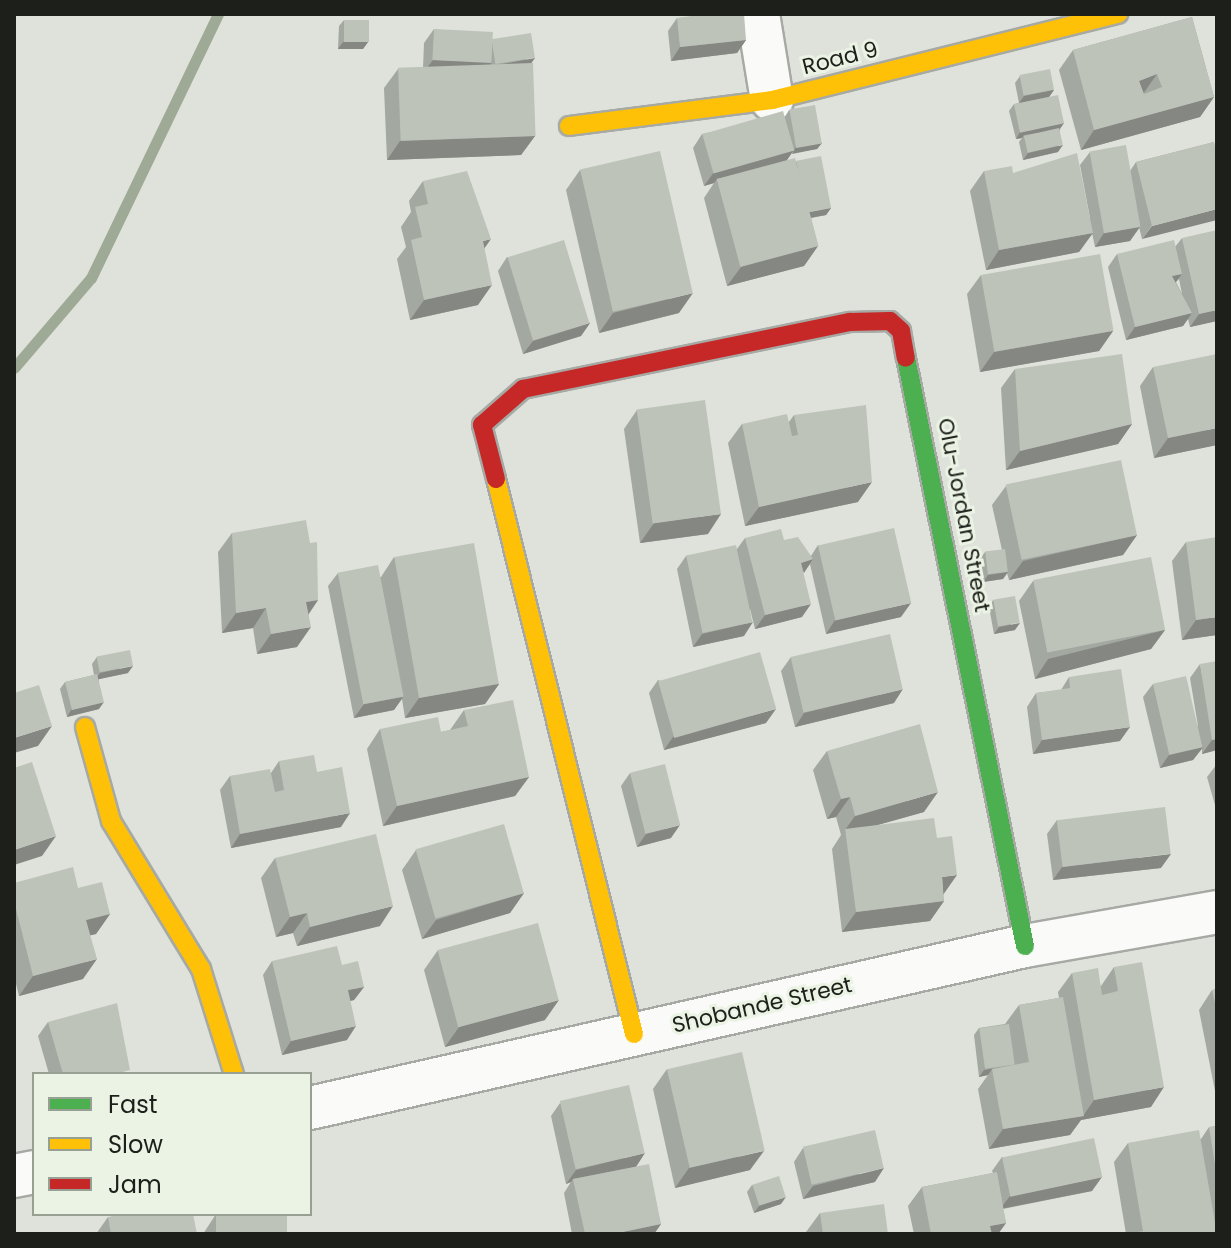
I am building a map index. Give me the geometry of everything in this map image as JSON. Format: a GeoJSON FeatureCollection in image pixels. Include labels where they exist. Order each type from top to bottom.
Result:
{"type":"FeatureCollection","features":[{"type":"Feature","properties":{"kind":"street"},"geometry":{"type":"LineString","coordinates":[[758,14],[772,100]]}},
{"type":"Feature","properties":{"kind":"street","name":"Road 9"},"geometry":{"type":"LineString","coordinates":[[569,126],[772,100],[1118,14]]}},
{"type":"Feature","properties":{"kind":"street","name":"Olu-Jordan Street"},"geometry":{"type":"LineString","coordinates":[[634,1034],[482,425],[523,389],[666,356],[850,322],[890,321],[901,331],[1025,946]]}},
{"type":"Feature","properties":{"kind":"street"},"geometry":{"type":"LineString","coordinates":[[85,727],[111,821],[201,969],[233,1072]]}},
{"type":"Feature","properties":{"kind":"street","name":"Shobande Street"},"geometry":{"type":"LineString","coordinates":[[312,1108],[1025,946],[1217,912]]}},
{"type":"Feature","properties":{"kind":"building"},"geometry":{"type":"Polygon","coordinates":[[[744,14],[746,40],[680,47],[677,18],[744,14]]]}},
{"type":"Feature","properties":{"kind":"building"},"geometry":{"type":"Polygon","coordinates":[[[1192,17],[1214,97],[1094,130],[1073,50],[1192,17]],[[1157,74],[1139,81],[1144,94],[1162,87],[1157,74]]]}},
{"type":"Feature","properties":{"kind":"building"},"geometry":{"type":"Polygon","coordinates":[[[344,20],[369,20],[369,42],[344,42],[344,20]]]}},
{"type":"Feature","properties":{"kind":"building"},"geometry":{"type":"Polygon","coordinates":[[[434,29],[493,32],[491,63],[432,60],[434,29]]]}},
{"type":"Feature","properties":{"kind":"building"},"geometry":{"type":"Polygon","coordinates":[[[531,33],[535,58],[495,64],[491,39],[531,33]]]}},
{"type":"Feature","properties":{"kind":"building"},"geometry":{"type":"Polygon","coordinates":[[[533,63],[536,136],[401,141],[398,68],[533,63]]]}},
{"type":"Feature","properties":{"kind":"building"},"geometry":{"type":"Polygon","coordinates":[[[1050,69],[1054,90],[1024,96],[1020,75],[1050,69]]]}},
{"type":"Feature","properties":{"kind":"building"},"geometry":{"type":"Polygon","coordinates":[[[1058,95],[1064,123],[1020,133],[1014,104],[1058,95]]]}},
{"type":"Feature","properties":{"kind":"building"},"geometry":{"type":"Polygon","coordinates":[[[815,105],[822,143],[796,148],[789,110],[815,105]]]}},
{"type":"Feature","properties":{"kind":"building"},"geometry":{"type":"Polygon","coordinates":[[[783,111],[794,150],[714,174],[702,134],[783,111]]]}},
{"type":"Feature","properties":{"kind":"building"},"geometry":{"type":"Polygon","coordinates":[[[1059,128],[1063,145],[1028,153],[1024,136],[1059,128]]]}},
{"type":"Feature","properties":{"kind":"building"},"geometry":{"type":"Polygon","coordinates":[[[1214,142],[1217,153],[1217,209],[1152,226],[1136,162],[1214,142]]]}},
{"type":"Feature","properties":{"kind":"building"},"geometry":{"type":"Polygon","coordinates":[[[1126,145],[1140,227],[1104,233],[1090,151],[1126,145]]]}},
{"type":"Feature","properties":{"kind":"building"},"geometry":{"type":"Polygon","coordinates":[[[660,151],[693,293],[613,312],[580,169],[660,151]]]}},
{"type":"Feature","properties":{"kind":"building"},"geometry":{"type":"Polygon","coordinates":[[[1077,153],[1093,233],[999,250],[984,171],[1012,166],[1013,173],[1077,153]]]}},
{"type":"Feature","properties":{"kind":"building"},"geometry":{"type":"Polygon","coordinates":[[[821,156],[831,208],[807,213],[796,161],[821,156]]]}},
{"type":"Feature","properties":{"kind":"building"},"geometry":{"type":"Polygon","coordinates":[[[795,158],[819,246],[740,267],[717,179],[795,158]]]}},
{"type":"Feature","properties":{"kind":"building"},"geometry":{"type":"Polygon","coordinates":[[[467,171],[491,239],[483,241],[492,285],[424,300],[411,240],[422,237],[415,207],[428,204],[423,181],[467,171]]]}},
{"type":"Feature","properties":{"kind":"building"},"geometry":{"type":"Polygon","coordinates":[[[1217,230],[1217,310],[1199,314],[1182,238],[1217,230]]]}},
{"type":"Feature","properties":{"kind":"building"},"geometry":{"type":"Polygon","coordinates":[[[564,240],[589,323],[533,340],[508,257],[564,240]]]}},
{"type":"Feature","properties":{"kind":"building"},"geometry":{"type":"Polygon","coordinates":[[[1174,240],[1182,274],[1172,276],[1192,313],[1135,327],[1117,254],[1174,240]]]}},
{"type":"Feature","properties":{"kind":"building"},"geometry":{"type":"Polygon","coordinates":[[[1100,254],[1114,331],[994,352],[981,275],[1100,254]]]}},
{"type":"Feature","properties":{"kind":"building"},"geometry":{"type":"Polygon","coordinates":[[[1122,354],[1132,424],[1020,451],[1015,369],[1122,354]]]}},
{"type":"Feature","properties":{"kind":"building"},"geometry":{"type":"Polygon","coordinates":[[[1217,354],[1217,428],[1168,438],[1153,367],[1217,354]]]}},
{"type":"Feature","properties":{"kind":"building"},"geometry":{"type":"Polygon","coordinates":[[[705,400],[721,514],[653,523],[637,410],[705,400]]]}},
{"type":"Feature","properties":{"kind":"building"},"geometry":{"type":"Polygon","coordinates":[[[866,405],[872,482],[759,507],[742,424],[787,414],[792,436],[798,435],[794,415],[866,405]]]}},
{"type":"Feature","properties":{"kind":"building"},"geometry":{"type":"Polygon","coordinates":[[[1121,460],[1137,535],[1022,560],[1006,485],[1121,460]]]}},
{"type":"Feature","properties":{"kind":"building"},"geometry":{"type":"Polygon","coordinates":[[[306,520],[310,543],[317,542],[318,600],[306,602],[311,627],[271,634],[266,608],[236,613],[232,533],[306,520]]]}},
{"type":"Feature","properties":{"kind":"building"},"geometry":{"type":"Polygon","coordinates":[[[894,528],[911,603],[835,621],[818,546],[894,528]]]}},
{"type":"Feature","properties":{"kind":"building"},"geometry":{"type":"Polygon","coordinates":[[[781,529],[784,540],[798,537],[813,559],[801,563],[811,604],[765,615],[745,538],[781,529]]]}},
{"type":"Feature","properties":{"kind":"building"},"geometry":{"type":"Polygon","coordinates":[[[1217,537],[1217,617],[1196,620],[1186,542],[1217,537]]]}},
{"type":"Feature","properties":{"kind":"building"},"geometry":{"type":"Polygon","coordinates":[[[474,543],[499,684],[419,698],[394,557],[474,543]]]}},
{"type":"Feature","properties":{"kind":"building"},"geometry":{"type":"Polygon","coordinates":[[[736,545],[752,622],[703,633],[686,556],[736,545]]]}},
{"type":"Feature","properties":{"kind":"building"},"geometry":{"type":"Polygon","coordinates":[[[1005,549],[1008,572],[988,574],[985,551],[1005,549]]]}},
{"type":"Feature","properties":{"kind":"building"},"geometry":{"type":"Polygon","coordinates":[[[1151,557],[1165,630],[1047,653],[1033,580],[1151,557]]]}},
{"type":"Feature","properties":{"kind":"building"},"geometry":{"type":"Polygon","coordinates":[[[378,565],[404,697],[363,704],[338,573],[378,565]]]}},
{"type":"Feature","properties":{"kind":"building"},"geometry":{"type":"Polygon","coordinates":[[[1015,596],[1020,623],[998,626],[993,600],[1015,596]]]}},
{"type":"Feature","properties":{"kind":"building"},"geometry":{"type":"Polygon","coordinates":[[[890,634],[903,690],[803,712],[791,657],[890,634]]]}},
{"type":"Feature","properties":{"kind":"building"},"geometry":{"type":"Polygon","coordinates":[[[130,650],[133,666],[100,672],[97,656],[130,650]]]}},
{"type":"Feature","properties":{"kind":"building"},"geometry":{"type":"Polygon","coordinates":[[[760,652],[776,709],[674,738],[658,681],[760,652]]]}},
{"type":"Feature","properties":{"kind":"building"},"geometry":{"type":"Polygon","coordinates":[[[1217,661],[1217,739],[1212,740],[1200,664],[1217,661]]]}},
{"type":"Feature","properties":{"kind":"building"},"geometry":{"type":"Polygon","coordinates":[[[1121,669],[1130,727],[1042,740],[1036,693],[1070,688],[1069,677],[1121,669]]]}},
{"type":"Feature","properties":{"kind":"building"},"geometry":{"type":"Polygon","coordinates":[[[97,674],[104,702],[72,710],[65,682],[97,674]]]}},
{"type":"Feature","properties":{"kind":"building"},"geometry":{"type":"Polygon","coordinates":[[[1186,676],[1202,747],[1169,755],[1153,684],[1186,676]]]}},
{"type":"Feature","properties":{"kind":"building"},"geometry":{"type":"Polygon","coordinates":[[[39,685],[52,726],[14,738],[14,693],[39,685]]]}},
{"type":"Feature","properties":{"kind":"building"},"geometry":{"type":"Polygon","coordinates":[[[513,700],[529,777],[397,806],[380,729],[438,717],[441,732],[468,726],[464,710],[513,700]]]}},
{"type":"Feature","properties":{"kind":"building"},"geometry":{"type":"Polygon","coordinates":[[[920,724],[938,792],[855,816],[850,797],[841,799],[827,751],[920,724]]]}},
{"type":"Feature","properties":{"kind":"building"},"geometry":{"type":"Polygon","coordinates":[[[314,755],[317,772],[342,767],[350,813],[240,834],[230,776],[270,769],[275,792],[284,790],[279,761],[314,755]]]}},
{"type":"Feature","properties":{"kind":"building"},"geometry":{"type":"Polygon","coordinates":[[[32,762],[56,836],[14,850],[14,768],[32,762]]]}},
{"type":"Feature","properties":{"kind":"building"},"geometry":{"type":"Polygon","coordinates":[[[665,764],[680,825],[645,834],[630,773],[665,764]]]}},
{"type":"Feature","properties":{"kind":"building"},"geometry":{"type":"Polygon","coordinates":[[[1165,807],[1171,854],[1063,867],[1057,820],[1165,807]]]}},
{"type":"Feature","properties":{"kind":"building"},"geometry":{"type":"Polygon","coordinates":[[[934,818],[937,838],[952,836],[957,875],[942,877],[944,901],[856,912],[845,829],[934,818]]]}},
{"type":"Feature","properties":{"kind":"building"},"geometry":{"type":"Polygon","coordinates":[[[504,824],[524,893],[435,919],[416,849],[504,824]]]}},
{"type":"Feature","properties":{"kind":"building"},"geometry":{"type":"Polygon","coordinates":[[[376,834],[393,906],[310,927],[307,913],[290,917],[275,858],[376,834]]]}},
{"type":"Feature","properties":{"kind":"building"},"geometry":{"type":"Polygon","coordinates":[[[73,867],[78,888],[102,882],[110,914],[86,920],[97,959],[33,976],[14,901],[14,883],[73,867]]]}},
{"type":"Feature","properties":{"kind":"building"},"geometry":{"type":"Polygon","coordinates":[[[538,923],[559,1000],[458,1027],[438,950],[538,923]]]}},
{"type":"Feature","properties":{"kind":"building"},"geometry":{"type":"Polygon","coordinates":[[[337,946],[342,965],[358,961],[364,987],[348,990],[356,1026],[291,1041],[272,961],[337,946]]]}},
{"type":"Feature","properties":{"kind":"building"},"geometry":{"type":"Polygon","coordinates":[[[1142,962],[1164,1087],[1094,1100],[1072,973],[1098,968],[1102,995],[1118,991],[1114,967],[1142,962]]]}},
{"type":"Feature","properties":{"kind":"building"},"geometry":{"type":"Polygon","coordinates":[[[1217,989],[1217,1012],[1212,990],[1217,989]]]}},
{"type":"Feature","properties":{"kind":"building"},"geometry":{"type":"Polygon","coordinates":[[[1063,997],[1084,1116],[1003,1129],[992,1069],[1029,1062],[1019,1005],[1063,997]]]}},
{"type":"Feature","properties":{"kind":"building"},"geometry":{"type":"Polygon","coordinates":[[[117,1003],[130,1070],[62,1072],[48,1022],[117,1003]]]}},
{"type":"Feature","properties":{"kind":"building"},"geometry":{"type":"Polygon","coordinates":[[[1009,1024],[1015,1065],[985,1069],[979,1028],[1009,1024]]]}},
{"type":"Feature","properties":{"kind":"building"},"geometry":{"type":"Polygon","coordinates":[[[742,1052],[765,1150],[690,1168],[667,1069],[742,1052]]]}},
{"type":"Feature","properties":{"kind":"building"},"geometry":{"type":"Polygon","coordinates":[[[629,1085],[645,1153],[576,1169],[560,1101],[629,1085]]]}},
{"type":"Feature","properties":{"kind":"building"},"geometry":{"type":"Polygon","coordinates":[[[1217,1126],[1217,1177],[1209,1127],[1217,1126]]]}},
{"type":"Feature","properties":{"kind":"building"},"geometry":{"type":"Polygon","coordinates":[[[875,1130],[884,1168],[812,1185],[803,1147],[875,1130]]]}},
{"type":"Feature","properties":{"kind":"building"},"geometry":{"type":"Polygon","coordinates":[[[1199,1130],[1217,1234],[1127,1234],[1143,1231],[1128,1143],[1199,1130]]]}},
{"type":"Feature","properties":{"kind":"building"},"geometry":{"type":"Polygon","coordinates":[[[1094,1138],[1102,1177],[1010,1197],[1002,1158],[1094,1138]]]}},
{"type":"Feature","properties":{"kind":"building"},"geometry":{"type":"Polygon","coordinates":[[[649,1164],[661,1224],[613,1234],[585,1234],[573,1179],[649,1164]]]}},
{"type":"Feature","properties":{"kind":"building"},"geometry":{"type":"Polygon","coordinates":[[[997,1172],[1006,1223],[990,1226],[992,1234],[931,1234],[922,1187],[997,1172]]]}},
{"type":"Feature","properties":{"kind":"building"},"geometry":{"type":"Polygon","coordinates":[[[779,1176],[786,1197],[759,1206],[752,1185],[779,1176]]]}},
{"type":"Feature","properties":{"kind":"building"},"geometry":{"type":"Polygon","coordinates":[[[884,1204],[888,1234],[823,1234],[820,1213],[884,1204]]]}},
{"type":"Feature","properties":{"kind":"building"},"geometry":{"type":"Polygon","coordinates":[[[193,1216],[197,1234],[111,1234],[108,1217],[193,1216]]]}},
{"type":"Feature","properties":{"kind":"building"},"geometry":{"type":"Polygon","coordinates":[[[216,1216],[287,1216],[287,1234],[216,1234],[216,1216]]]}},
{"type":"Feature","properties":{"kind":"waterway"},"geometry":{"type":"LineString","coordinates":[[14,368],[91,278],[218,14]]}},
{"type":"Feature","properties":{"kind":"traffic: fast"},"geometry":{"type":"LineString","coordinates":[[906,358],[1025,946]]}},
{"type":"Feature","properties":{"kind":"traffic: slow"},"geometry":{"type":"LineString","coordinates":[[569,126],[772,100],[1118,14]]}},
{"type":"Feature","properties":{"kind":"traffic: slow"},"geometry":{"type":"LineString","coordinates":[[496,479],[634,1034]]}},
{"type":"Feature","properties":{"kind":"traffic: slow"},"geometry":{"type":"LineString","coordinates":[[85,727],[111,821],[201,969],[233,1072]]}},
{"type":"Feature","properties":{"kind":"traffic: jam"},"geometry":{"type":"LineString","coordinates":[[496,479],[482,425],[523,389],[850,322],[890,321],[901,331],[906,358]]}}]}
